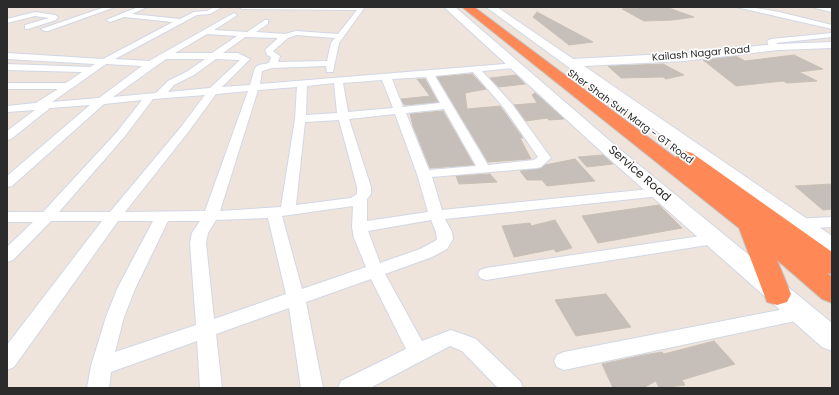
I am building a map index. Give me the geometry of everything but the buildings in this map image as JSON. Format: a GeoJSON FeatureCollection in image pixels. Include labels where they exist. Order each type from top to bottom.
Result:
{"type":"FeatureCollection","features":[{"type":"Feature","properties":{"kind":"highway","name":"Sher Shah Suri Marg - GT Road"},"geometry":{"type":"LineString","coordinates":[[467,7],[751,226],[832,292]]}},
{"type":"Feature","properties":{"kind":"highway","name":"Sher Shah Suri Marg - GT Road"},"geometry":{"type":"LineString","coordinates":[[478,7],[789,225],[832,265]]}},
{"type":"Feature","properties":{"kind":"highway"},"geometry":{"type":"LineString","coordinates":[[751,226],[777,294]]}},
{"type":"Feature","properties":{"kind":"street"},"geometry":{"type":"LineString","coordinates":[[28,27],[92,7]]}},
{"type":"Feature","properties":{"kind":"street"},"geometry":{"type":"LineString","coordinates":[[45,29],[112,7]]}},
{"type":"Feature","properties":{"kind":"street"},"geometry":{"type":"LineString","coordinates":[[110,20],[144,7]]}},
{"type":"Feature","properties":{"kind":"street"},"geometry":{"type":"LineString","coordinates":[[7,137],[66,86],[90,70],[190,16],[197,13],[208,12],[219,7]]}},
{"type":"Feature","properties":{"kind":"street"},"geometry":{"type":"LineString","coordinates":[[7,217],[211,216],[281,212],[348,204],[360,199],[364,194],[364,187],[333,81],[331,63],[333,48],[340,36],[362,8],[242,7]]}},
{"type":"Feature","properties":{"kind":"street","name":"Service Road"},"geometry":{"type":"LineString","coordinates":[[449,7],[777,294],[832,339]]}},
{"type":"Feature","properties":{"kind":"street"},"geometry":{"type":"LineString","coordinates":[[491,7],[571,62],[789,225],[832,247]]}},
{"type":"Feature","properties":{"kind":"street"},"geometry":{"type":"LineString","coordinates":[[739,7],[770,12],[832,27]]}},
{"type":"Feature","properties":{"kind":"street"},"geometry":{"type":"LineString","coordinates":[[817,7],[832,10]]}},
{"type":"Feature","properties":{"kind":"street"},"geometry":{"type":"LineString","coordinates":[[7,23],[35,14],[59,17]]}},
{"type":"Feature","properties":{"kind":"street"},"geometry":{"type":"LineString","coordinates":[[122,15],[180,21]]}},
{"type":"Feature","properties":{"kind":"street"},"geometry":{"type":"LineString","coordinates":[[7,183],[101,101],[164,56],[231,17],[190,16]]}},
{"type":"Feature","properties":{"kind":"street"},"geometry":{"type":"LineString","coordinates":[[823,24],[832,21]]}},
{"type":"Feature","properties":{"kind":"street"},"geometry":{"type":"LineString","coordinates":[[7,256],[47,217],[155,96],[191,73],[212,56],[266,22]]}},
{"type":"Feature","properties":{"kind":"street"},"geometry":{"type":"LineString","coordinates":[[7,23],[59,31]]}},
{"type":"Feature","properties":{"kind":"street"},"geometry":{"type":"LineString","coordinates":[[205,32],[246,35],[285,36],[296,33],[340,36]]}},
{"type":"Feature","properties":{"kind":"street"},"geometry":{"type":"LineString","coordinates":[[778,47],[772,44],[771,41],[832,35]]}},
{"type":"Feature","properties":{"kind":"street"},"geometry":{"type":"LineString","coordinates":[[272,65],[276,56],[270,53],[269,50],[285,36]]}},
{"type":"Feature","properties":{"kind":"street","name":"Kailash Nagar Road"},"geometry":{"type":"LineString","coordinates":[[571,62],[684,57],[778,47],[832,45]]}},
{"type":"Feature","properties":{"kind":"street"},"geometry":{"type":"LineString","coordinates":[[7,56],[152,64]]}},
{"type":"Feature","properties":{"kind":"street"},"geometry":{"type":"LineString","coordinates":[[7,62],[19,56]]}},
{"type":"Feature","properties":{"kind":"street"},"geometry":{"type":"LineString","coordinates":[[7,360],[114,216],[185,129],[212,92],[246,59],[241,56],[164,56]]}},
{"type":"Feature","properties":{"kind":"street"},"geometry":{"type":"LineString","coordinates":[[211,388],[198,243],[200,233],[211,216],[254,88],[258,70],[262,67],[272,65],[331,63]]}},
{"type":"Feature","properties":{"kind":"street"},"geometry":{"type":"LineString","coordinates":[[7,109],[476,70],[514,65]]}},
{"type":"Feature","properties":{"kind":"street"},"geometry":{"type":"LineString","coordinates":[[7,67],[90,70]]}},
{"type":"Feature","properties":{"kind":"street"},"geometry":{"type":"LineString","coordinates":[[424,174],[538,164],[545,158],[508,106],[476,70]]}},
{"type":"Feature","properties":{"kind":"street"},"geometry":{"type":"LineString","coordinates":[[429,74],[484,169]]}},
{"type":"Feature","properties":{"kind":"street"},"geometry":{"type":"LineString","coordinates":[[101,366],[426,253],[441,245],[445,239],[444,232],[436,216],[424,174],[386,77]]}},
{"type":"Feature","properties":{"kind":"street"},"geometry":{"type":"LineString","coordinates":[[302,84],[300,119],[281,212],[312,388]]}},
{"type":"Feature","properties":{"kind":"street"},"geometry":{"type":"LineString","coordinates":[[7,86],[66,86]]}},
{"type":"Feature","properties":{"kind":"street"},"geometry":{"type":"LineString","coordinates":[[300,119],[448,106]]}},
{"type":"Feature","properties":{"kind":"street"},"geometry":{"type":"LineString","coordinates":[[360,227],[436,216],[660,192]]}},
{"type":"Feature","properties":{"kind":"street"},"geometry":{"type":"LineString","coordinates":[[360,199],[360,227],[362,238],[375,270],[418,353]]}},
{"type":"Feature","properties":{"kind":"street"},"geometry":{"type":"LineString","coordinates":[[98,388],[101,366],[115,317],[126,289],[162,217]]}},
{"type":"Feature","properties":{"kind":"street"},"geometry":{"type":"LineString","coordinates":[[789,225],[832,222]]}},
{"type":"Feature","properties":{"kind":"street"},"geometry":{"type":"LineString","coordinates":[[486,274],[714,239]]}},
{"type":"Feature","properties":{"kind":"street"},"geometry":{"type":"LineString","coordinates":[[564,360],[800,313]]}},
{"type":"Feature","properties":{"kind":"street"},"geometry":{"type":"LineString","coordinates":[[349,388],[441,341],[451,338],[460,340],[469,345],[512,388]]}}]}
